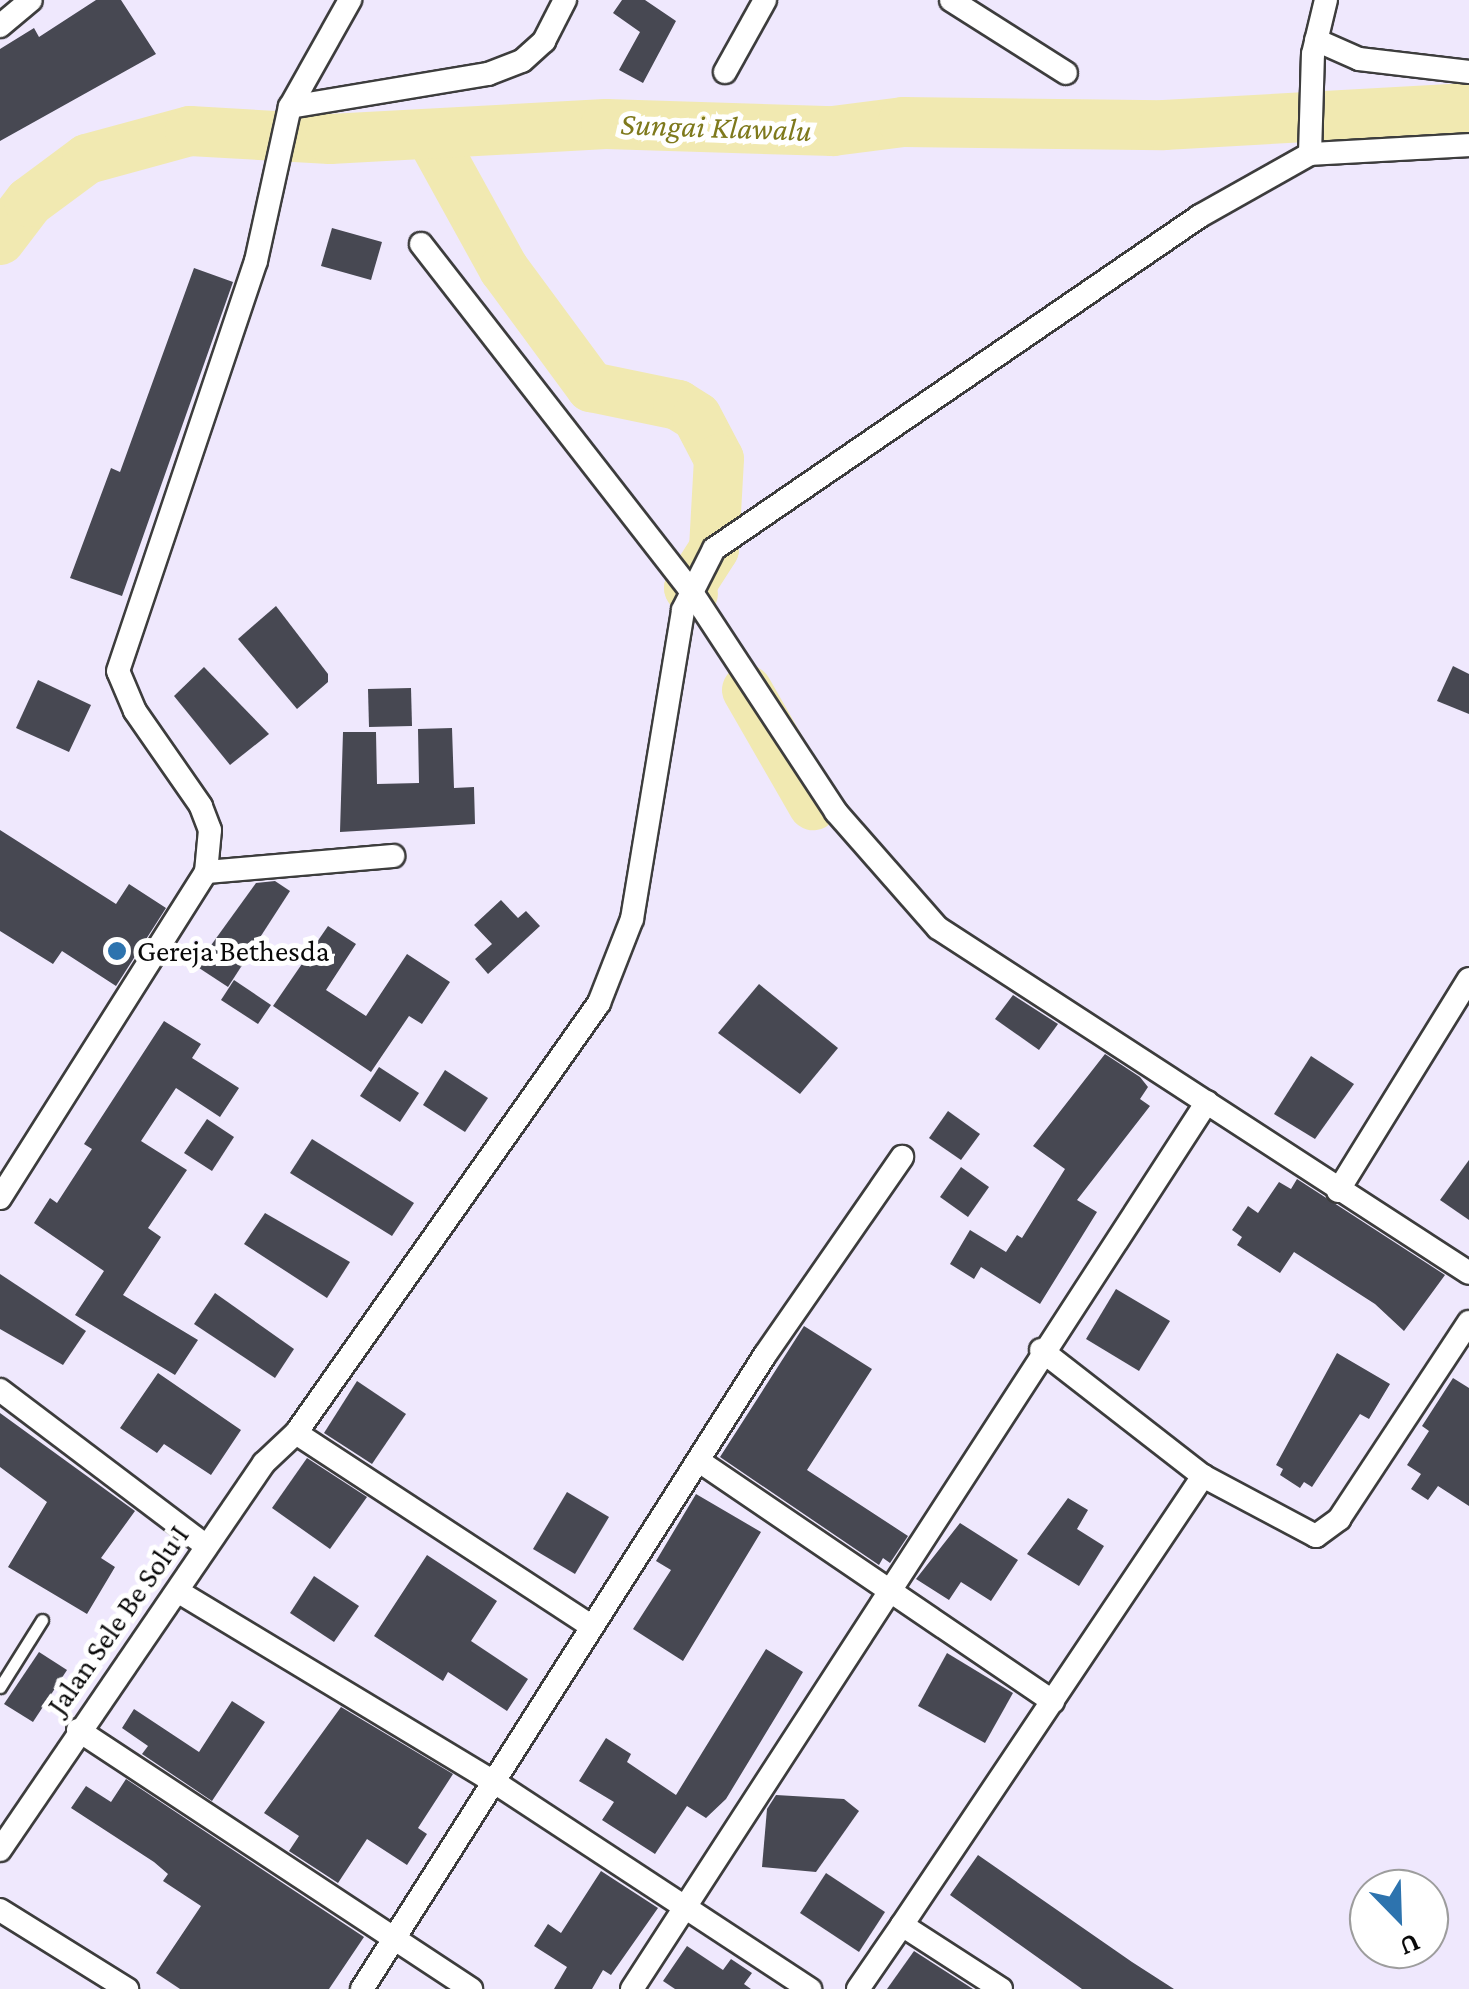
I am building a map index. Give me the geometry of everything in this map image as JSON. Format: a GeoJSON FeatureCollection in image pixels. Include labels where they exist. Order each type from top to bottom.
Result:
{"type":"FeatureCollection","features":[{"type":"Feature","properties":{"kind":"street"},"geometry":{"type":"LineString","coordinates":[[0,26],[31,0]]}},
{"type":"Feature","properties":{"kind":"street"},"geometry":{"type":"LineString","coordinates":[[0,1198],[206,872],[210,830],[201,806],[135,711],[118,671],[256,261],[288,122],[350,0]]}},
{"type":"Feature","properties":{"kind":"street"},"geometry":{"type":"LineString","coordinates":[[288,122],[488,74],[522,61],[544,41],[565,0]]}},
{"type":"Feature","properties":{"kind":"street"},"geometry":{"type":"LineString","coordinates":[[725,72],[765,0]]}},
{"type":"Feature","properties":{"kind":"street"},"geometry":{"type":"LineString","coordinates":[[951,0],[1066,73]]}},
{"type":"Feature","properties":{"kind":"street"},"geometry":{"type":"LineString","coordinates":[[1310,154],[1316,40],[1326,0]]}},
{"type":"Feature","properties":{"kind":"street"},"geometry":{"type":"LineString","coordinates":[[1316,40],[1358,60],[1469,72]]}},
{"type":"Feature","properties":{"kind":"street"},"geometry":{"type":"LineString","coordinates":[[689,588],[714,550],[730,538],[1200,216],[1310,154],[1469,145]]}},
{"type":"Feature","properties":{"kind":"street"},"geometry":{"type":"LineString","coordinates":[[421,244],[689,588],[836,812],[938,928],[1469,1274]]}},
{"type":"Feature","properties":{"kind":"street","name":"Jalan Sele Be Solu I"},"geometry":{"type":"LineString","coordinates":[[3,1837],[179,1592],[264,1463],[296,1433],[599,1003],[620,961],[689,588]]}},
{"type":"Feature","properties":{"kind":"street"},"geometry":{"type":"LineString","coordinates":[[206,872],[393,856]]}},
{"type":"Feature","properties":{"kind":"street"},"geometry":{"type":"LineString","coordinates":[[1338,1191],[1469,979]]}},
{"type":"Feature","properties":{"kind":"street"},"geometry":{"type":"LineString","coordinates":[[632,1989],[888,1596],[1041,1350],[1207,1102]]}},
{"type":"Feature","properties":{"kind":"street"},"geometry":{"type":"LineString","coordinates":[[362,1989],[592,1626],[902,1156]]}},
{"type":"Feature","properties":{"kind":"street"},"geometry":{"type":"LineString","coordinates":[[1041,1350],[1204,1476],[1297,1530],[1326,1534],[1469,1322]]}},
{"type":"Feature","properties":{"kind":"street"},"geometry":{"type":"LineString","coordinates":[[0,1390],[206,1546]]}},
{"type":"Feature","properties":{"kind":"street"},"geometry":{"type":"LineString","coordinates":[[296,1433],[592,1626]]}},
{"type":"Feature","properties":{"kind":"street"},"geometry":{"type":"LineString","coordinates":[[699,1461],[888,1596],[1053,1702]]}},
{"type":"Feature","properties":{"kind":"street"},"geometry":{"type":"LineString","coordinates":[[858,1989],[1204,1476]]}},
{"type":"Feature","properties":{"kind":"street"},"geometry":{"type":"LineString","coordinates":[[179,1592],[496,1783],[810,1989]]}},
{"type":"Feature","properties":{"kind":"street"},"geometry":{"type":"LineString","coordinates":[[78,1730],[471,1989]]}},
{"type":"Feature","properties":{"kind":"street"},"geometry":{"type":"LineString","coordinates":[[0,1910],[127,1989]]}},
{"type":"Feature","properties":{"kind":"street"},"geometry":{"type":"LineString","coordinates":[[902,1925],[1001,1989]]}},
{"type":"Feature","properties":{"kind":"lane"},"geometry":{"type":"LineString","coordinates":[[0,1687],[42,1620]]}},
{"type":"Feature","properties":{"kind":"building"},"geometry":{"type":"Polygon","coordinates":[[[96,0],[121,0],[156,54],[0,141],[0,49],[34,28],[39,37],[96,0]]]}},
{"type":"Feature","properties":{"kind":"building"},"geometry":{"type":"Polygon","coordinates":[[[622,0],[645,0],[676,21],[643,83],[619,70],[640,32],[613,13],[622,0]]]}},
{"type":"Feature","properties":{"kind":"building"},"geometry":{"type":"Polygon","coordinates":[[[332,228],[382,242],[371,280],[321,266],[332,228]]]}},
{"type":"Feature","properties":{"kind":"building"},"geometry":{"type":"Polygon","coordinates":[[[194,268],[233,282],[122,596],[70,578],[111,468],[120,472],[194,268]]]}},
{"type":"Feature","properties":{"kind":"building"},"geometry":{"type":"Polygon","coordinates":[[[276,606],[328,674],[328,682],[297,709],[238,639],[276,606]]]}},
{"type":"Feature","properties":{"kind":"building"},"geometry":{"type":"Polygon","coordinates":[[[1453,666],[1469,674],[1469,714],[1437,701],[1453,666]]]}},
{"type":"Feature","properties":{"kind":"building"},"geometry":{"type":"Polygon","coordinates":[[[204,667],[269,734],[230,765],[174,696],[204,667]]]}},
{"type":"Feature","properties":{"kind":"building"},"geometry":{"type":"Polygon","coordinates":[[[38,680],[91,705],[69,752],[16,728],[38,680]]]}},
{"type":"Feature","properties":{"kind":"building"},"geometry":{"type":"Polygon","coordinates":[[[411,688],[412,726],[369,727],[368,689],[411,688]]]}},
{"type":"Feature","properties":{"kind":"building"},"geometry":{"type":"Polygon","coordinates":[[[452,728],[454,788],[474,787],[475,824],[340,832],[343,732],[376,732],[377,784],[419,783],[418,729],[452,728]]]}},
{"type":"Feature","properties":{"kind":"building"},"geometry":{"type":"Polygon","coordinates":[[[0,830],[116,904],[129,884],[166,908],[116,986],[62,951],[53,964],[0,931],[0,830]]]}},
{"type":"Feature","properties":{"kind":"building"},"geometry":{"type":"Polygon","coordinates":[[[275,881],[290,891],[228,987],[196,966],[256,883],[275,881]]]}},
{"type":"Feature","properties":{"kind":"building"},"geometry":{"type":"Polygon","coordinates":[[[501,900],[518,918],[526,911],[540,926],[488,974],[475,959],[492,944],[474,925],[501,900]]]}},
{"type":"Feature","properties":{"kind":"building"},"geometry":{"type":"Polygon","coordinates":[[[328,926],[356,944],[326,990],[366,1016],[407,954],[450,982],[422,1024],[409,1016],[371,1072],[273,1006],[328,926]]]}},
{"type":"Feature","properties":{"kind":"building"},"geometry":{"type":"Polygon","coordinates":[[[234,980],[271,1005],[258,1024],[221,1000],[234,980]]]}},
{"type":"Feature","properties":{"kind":"building"},"geometry":{"type":"Polygon","coordinates":[[[759,984],[838,1048],[800,1094],[718,1033],[759,984]]]}},
{"type":"Feature","properties":{"kind":"building"},"geometry":{"type":"Polygon","coordinates":[[[1013,995],[1058,1024],[1039,1050],[995,1019],[1013,995]]]}},
{"type":"Feature","properties":{"kind":"building"},"geometry":{"type":"Polygon","coordinates":[[[164,1021],[201,1044],[192,1058],[239,1088],[220,1117],[176,1088],[141,1141],[187,1170],[148,1228],[161,1237],[123,1295],[198,1340],[175,1375],[75,1315],[104,1271],[34,1223],[50,1198],[57,1203],[92,1149],[84,1144],[164,1021]]]}},
{"type":"Feature","properties":{"kind":"building"},"geometry":{"type":"Polygon","coordinates":[[[1105,1054],[1140,1077],[1148,1087],[1140,1099],[1150,1106],[1077,1200],[1097,1212],[1040,1304],[981,1267],[974,1279],[950,1264],[970,1230],[1006,1252],[1017,1235],[1022,1238],[1065,1169],[1033,1146],[1105,1054]]]}},
{"type":"Feature","properties":{"kind":"building"},"geometry":{"type":"Polygon","coordinates":[[[1311,1056],[1354,1084],[1315,1139],[1274,1114],[1311,1056]]]}},
{"type":"Feature","properties":{"kind":"building"},"geometry":{"type":"Polygon","coordinates":[[[379,1067],[419,1093],[400,1122],[360,1096],[379,1067]]]}},
{"type":"Feature","properties":{"kind":"building"},"geometry":{"type":"Polygon","coordinates":[[[445,1070],[488,1098],[465,1132],[423,1105],[445,1070]]]}},
{"type":"Feature","properties":{"kind":"building"},"geometry":{"type":"Polygon","coordinates":[[[948,1111],[980,1134],[961,1160],[929,1138],[948,1111]]]}},
{"type":"Feature","properties":{"kind":"building"},"geometry":{"type":"Polygon","coordinates":[[[207,1119],[234,1137],[212,1171],[184,1153],[207,1119]]]}},
{"type":"Feature","properties":{"kind":"building"},"geometry":{"type":"Polygon","coordinates":[[[312,1139],[414,1203],[392,1236],[290,1173],[312,1139]]]}},
{"type":"Feature","properties":{"kind":"building"},"geometry":{"type":"Polygon","coordinates":[[[1469,1160],[1469,1220],[1440,1200],[1469,1160]]]}},
{"type":"Feature","properties":{"kind":"building"},"geometry":{"type":"Polygon","coordinates":[[[961,1167],[989,1187],[968,1217],[940,1197],[961,1167]]]}},
{"type":"Feature","properties":{"kind":"building"},"geometry":{"type":"Polygon","coordinates":[[[1297,1179],[1445,1275],[1404,1331],[1375,1304],[1294,1252],[1280,1273],[1237,1245],[1242,1237],[1232,1230],[1248,1206],[1258,1213],[1279,1182],[1291,1189],[1297,1179]]]}},
{"type":"Feature","properties":{"kind":"building"},"geometry":{"type":"Polygon","coordinates":[[[265,1213],[350,1262],[327,1298],[244,1244],[265,1213]]]}},
{"type":"Feature","properties":{"kind":"building"},"geometry":{"type":"Polygon","coordinates":[[[0,1274],[86,1331],[63,1365],[0,1329],[0,1274]]]}},
{"type":"Feature","properties":{"kind":"building"},"geometry":{"type":"Polygon","coordinates":[[[1116,1289],[1170,1321],[1139,1371],[1086,1339],[1116,1289]]]}},
{"type":"Feature","properties":{"kind":"building"},"geometry":{"type":"Polygon","coordinates":[[[215,1293],[294,1349],[275,1378],[194,1324],[215,1293]]]}},
{"type":"Feature","properties":{"kind":"building"},"geometry":{"type":"Polygon","coordinates":[[[804,1326],[872,1369],[807,1470],[908,1536],[890,1563],[883,1558],[879,1565],[720,1457],[804,1326]]]}},
{"type":"Feature","properties":{"kind":"building"},"geometry":{"type":"Polygon","coordinates":[[[1337,1353],[1390,1384],[1369,1419],[1360,1414],[1312,1487],[1304,1482],[1300,1488],[1280,1475],[1283,1469],[1276,1465],[1337,1353]]]}},
{"type":"Feature","properties":{"kind":"building"},"geometry":{"type":"Polygon","coordinates":[[[158,1373],[241,1430],[211,1475],[164,1444],[157,1453],[120,1428],[158,1373]]]}},
{"type":"Feature","properties":{"kind":"building"},"geometry":{"type":"Polygon","coordinates":[[[1453,1378],[1469,1388],[1469,1506],[1438,1486],[1428,1500],[1411,1489],[1421,1474],[1407,1465],[1429,1431],[1422,1426],[1453,1378]]]}},
{"type":"Feature","properties":{"kind":"building"},"geometry":{"type":"Polygon","coordinates":[[[357,1381],[406,1414],[372,1464],[324,1433],[357,1381]]]}},
{"type":"Feature","properties":{"kind":"building"},"geometry":{"type":"Polygon","coordinates":[[[0,1413],[135,1511],[101,1558],[115,1567],[87,1614],[8,1567],[47,1502],[0,1467],[0,1413]]]}},
{"type":"Feature","properties":{"kind":"building"},"geometry":{"type":"Polygon","coordinates":[[[307,1458],[367,1497],[330,1549],[272,1508],[307,1458]]]}},
{"type":"Feature","properties":{"kind":"building"},"geometry":{"type":"Polygon","coordinates":[[[567,1492],[609,1517],[575,1574],[533,1549],[567,1492]]]}},
{"type":"Feature","properties":{"kind":"building"},"geometry":{"type":"Polygon","coordinates":[[[696,1494],[761,1532],[683,1661],[633,1629],[671,1570],[656,1561],[696,1494]]]}},
{"type":"Feature","properties":{"kind":"building"},"geometry":{"type":"Polygon","coordinates":[[[1068,1498],[1088,1510],[1077,1529],[1104,1546],[1079,1586],[1027,1554],[1068,1498]]]}},
{"type":"Feature","properties":{"kind":"building"},"geometry":{"type":"Polygon","coordinates":[[[960,1523],[1018,1560],[991,1601],[961,1582],[949,1600],[916,1579],[960,1523]]]}},
{"type":"Feature","properties":{"kind":"building"},"geometry":{"type":"Polygon","coordinates":[[[427,1555],[497,1601],[471,1641],[528,1679],[507,1711],[448,1672],[443,1681],[374,1636],[427,1555]]]}},
{"type":"Feature","properties":{"kind":"building"},"geometry":{"type":"Polygon","coordinates":[[[314,1576],[359,1606],[334,1642],[290,1613],[314,1576]]]}},
{"type":"Feature","properties":{"kind":"building"},"geometry":{"type":"Polygon","coordinates":[[[766,1649],[803,1672],[726,1799],[706,1818],[687,1806],[655,1854],[602,1820],[614,1802],[579,1781],[606,1738],[631,1754],[627,1762],[676,1795],[766,1649]]]}},
{"type":"Feature","properties":{"kind":"building"},"geometry":{"type":"Polygon","coordinates":[[[39,1652],[67,1670],[33,1722],[4,1704],[39,1652]]]}},
{"type":"Feature","properties":{"kind":"building"},"geometry":{"type":"Polygon","coordinates":[[[947,1653],[1013,1693],[985,1743],[918,1706],[947,1653]]]}},
{"type":"Feature","properties":{"kind":"building"},"geometry":{"type":"Polygon","coordinates":[[[232,1701],[265,1722],[212,1801],[142,1754],[148,1746],[122,1728],[134,1709],[199,1752],[232,1701]]]}},
{"type":"Feature","properties":{"kind":"building"},"geometry":{"type":"Polygon","coordinates":[[[341,1707],[453,1774],[418,1828],[427,1834],[407,1865],[367,1839],[338,1883],[289,1851],[299,1836],[264,1813],[341,1707]]]}},
{"type":"Feature","properties":{"kind":"building"},"geometry":{"type":"Polygon","coordinates":[[[126,1779],[364,1937],[329,1989],[180,1989],[156,1973],[201,1906],[163,1881],[168,1874],[154,1862],[71,1808],[86,1786],[111,1802],[126,1779]]]}},
{"type":"Feature","properties":{"kind":"building"},"geometry":{"type":"Polygon","coordinates":[[[776,1795],[844,1799],[859,1811],[816,1872],[762,1867],[767,1809],[776,1795]]]}},
{"type":"Feature","properties":{"kind":"building"},"geometry":{"type":"Polygon","coordinates":[[[978,1855],[1174,1989],[1082,1989],[950,1895],[978,1855]]]}},
{"type":"Feature","properties":{"kind":"building"},"geometry":{"type":"Polygon","coordinates":[[[601,1871],[658,1908],[611,1975],[603,1970],[592,1989],[554,1989],[567,1967],[534,1946],[548,1924],[561,1933],[601,1871]]]}},
{"type":"Feature","properties":{"kind":"building"},"geometry":{"type":"Polygon","coordinates":[[[826,1873],[885,1912],[859,1952],[800,1913],[826,1873]]]}},
{"type":"Feature","properties":{"kind":"building"},"geometry":{"type":"Polygon","coordinates":[[[687,1946],[723,1970],[731,1959],[752,1973],[744,1984],[751,1989],[675,1989],[663,1981],[687,1946]]]}},
{"type":"Feature","properties":{"kind":"building"},"geometry":{"type":"Polygon","coordinates":[[[914,1951],[973,1989],[887,1989],[914,1951]]]}},
{"type":"Feature","properties":{"kind":"waterway","name":"Sungai Klawalu"},"geometry":{"type":"LineString","coordinates":[[0,240],[29,202],[87,159],[190,131],[330,139],[606,124],[833,131],[903,122],[1164,125],[1469,108]]}},
{"type":"Feature","properties":{"kind":"waterway"},"geometry":{"type":"LineString","coordinates":[[431,137],[504,269],[591,387],[678,405],[697,417],[719,459],[714,549],[689,588],[693,594]]}},
{"type":"Feature","properties":{"kind":"waterway"},"geometry":{"type":"LineString","coordinates":[[747,690],[813,805]]}},
{"type":"Feature","properties":{"kind":"place","name":"Gereja Bethesda"},"geometry":{"type":"Point","coordinates":[117,951]}}]}
